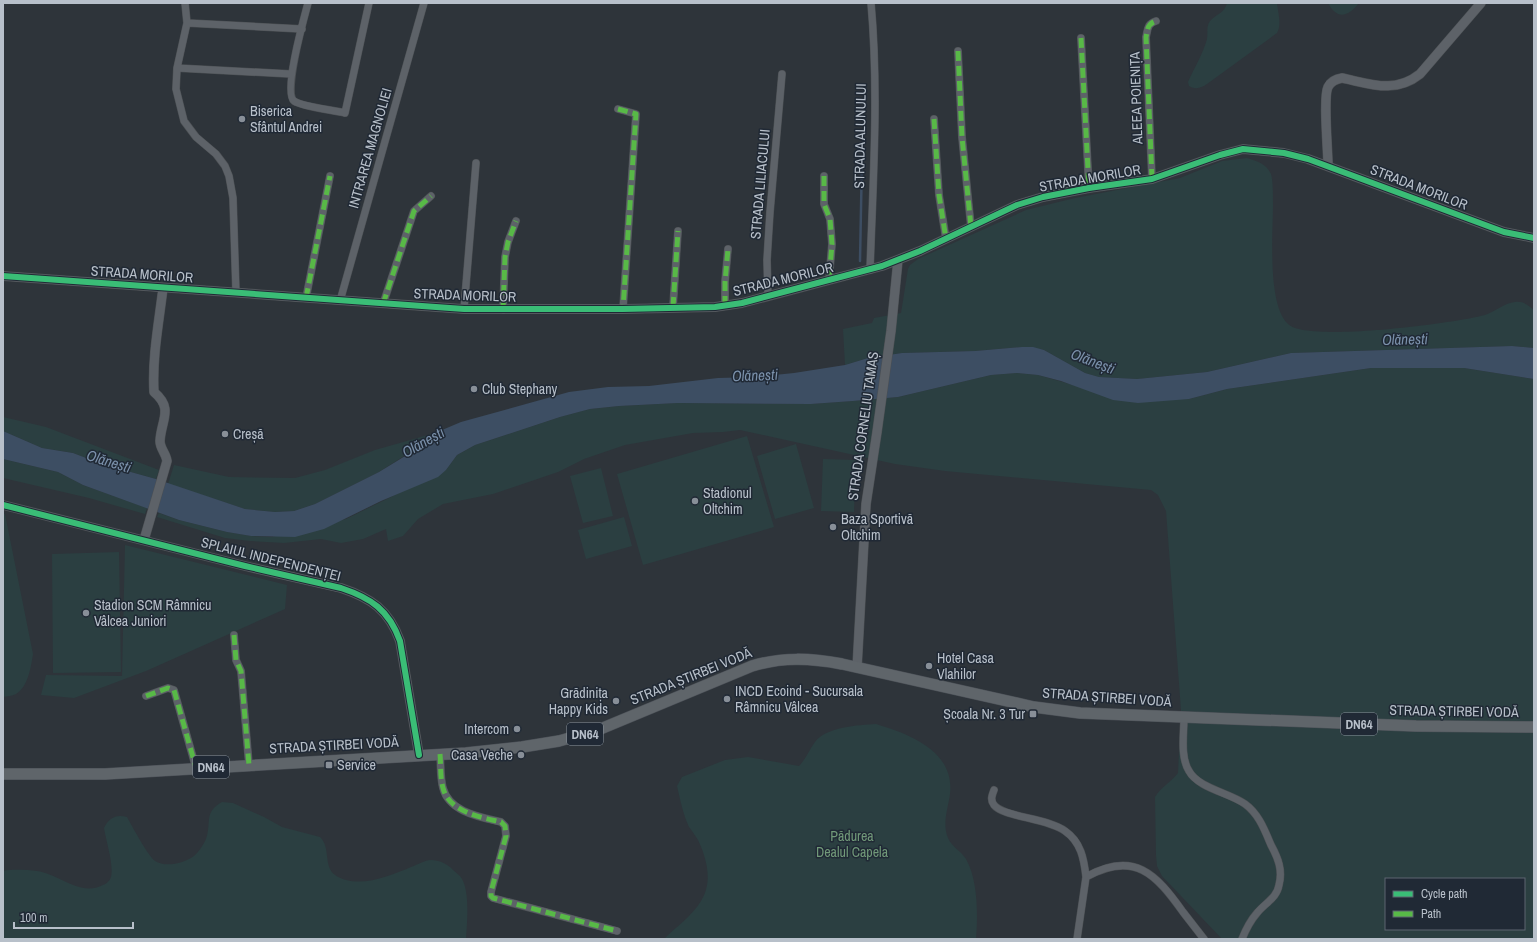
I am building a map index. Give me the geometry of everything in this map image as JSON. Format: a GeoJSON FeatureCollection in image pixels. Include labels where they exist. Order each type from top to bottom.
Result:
{"type":"FeatureCollection","features":[{"type":"Feature","properties":{"kind":"main road","name":"STRADA ȘTIRBEI VODĂ"},"geometry":{"type":"LineString","coordinates":[[3,774],[74,775],[502,750],[572,738],[614,724],[739,671],[764,663],[794,658],[809,659],[857,668],[1041,708],[1095,714],[1416,726],[1534,727]]}},
{"type":"Feature","properties":{"kind":"street"},"geometry":{"type":"LineString","coordinates":[[185,3],[187,23],[177,68],[176,89],[184,121],[196,137],[211,148],[221,160],[229,176],[232,187],[236,293]]}},
{"type":"Feature","properties":{"kind":"street"},"geometry":{"type":"LineString","coordinates":[[308,3],[291,74],[290,91],[292,100],[299,103],[345,113],[369,3]]}},
{"type":"Feature","properties":{"kind":"street","name":"INTRAREA MAGNOLIEI"},"geometry":{"type":"LineString","coordinates":[[340,301],[424,3]]}},
{"type":"Feature","properties":{"kind":"street","name":"STRADA ALUNULUI"},"geometry":{"type":"LineString","coordinates":[[870,270],[874,126],[873,28],[871,3]]}},
{"type":"Feature","properties":{"kind":"street"},"geometry":{"type":"LineString","coordinates":[[1328,165],[1326,101],[1327,88],[1332,82],[1337,78],[1342,78],[1376,86],[1389,87],[1411,81],[1420,74],[1481,3]]}},
{"type":"Feature","properties":{"kind":"street","name":"ALEEA POIENIȚA"},"geometry":{"type":"LineString","coordinates":[[1152,179],[1146,37],[1148,26],[1156,21]]}},
{"type":"Feature","properties":{"kind":"street"},"geometry":{"type":"LineString","coordinates":[[187,23],[302,29]]}},
{"type":"Feature","properties":{"kind":"street"},"geometry":{"type":"LineString","coordinates":[[1081,38],[1089,188]]}},
{"type":"Feature","properties":{"kind":"street"},"geometry":{"type":"LineString","coordinates":[[958,51],[962,137],[971,227]]}},
{"type":"Feature","properties":{"kind":"street"},"geometry":{"type":"LineString","coordinates":[[177,68],[291,74]]}},
{"type":"Feature","properties":{"kind":"street","name":"STRADA LILIACULUI"},"geometry":{"type":"LineString","coordinates":[[768,296],[767,260],[770,212],[782,74]]}},
{"type":"Feature","properties":{"kind":"street"},"geometry":{"type":"LineString","coordinates":[[618,109],[636,114],[623,309]]}},
{"type":"Feature","properties":{"kind":"street"},"geometry":{"type":"LineString","coordinates":[[934,119],[939,195],[946,239]]}},
{"type":"Feature","properties":{"kind":"street","name":"STRADA MORILOR"},"geometry":{"type":"LineString","coordinates":[[3,276],[464,309],[623,309],[725,306],[870,270],[898,260],[1017,206],[1043,197],[1089,188],[1152,179],[1220,155],[1244,149],[1284,153],[1328,165],[1504,232],[1534,238]]}},
{"type":"Feature","properties":{"kind":"street"},"geometry":{"type":"LineString","coordinates":[[464,309],[476,163]]}},
{"type":"Feature","properties":{"kind":"street"},"geometry":{"type":"LineString","coordinates":[[306,298],[330,176]]}},
{"type":"Feature","properties":{"kind":"street"},"geometry":{"type":"LineString","coordinates":[[824,176],[824,204],[830,219],[832,244],[829,280]]}},
{"type":"Feature","properties":{"kind":"street"},"geometry":{"type":"LineString","coordinates":[[383,304],[414,211],[431,196]]}},
{"type":"Feature","properties":{"kind":"street"},"geometry":{"type":"LineString","coordinates":[[504,310],[505,257],[508,242],[516,221]]}},
{"type":"Feature","properties":{"kind":"street"},"geometry":{"type":"LineString","coordinates":[[673,308],[678,231]]}},
{"type":"Feature","properties":{"kind":"street"},"geometry":{"type":"LineString","coordinates":[[725,306],[725,282],[728,249]]}},
{"type":"Feature","properties":{"kind":"street","name":"STRADA CORNELIU TAMAȘ"},"geometry":{"type":"LineString","coordinates":[[857,668],[866,504],[878,432],[891,331],[898,260]]}},
{"type":"Feature","properties":{"kind":"street"},"geometry":{"type":"LineString","coordinates":[[144,540],[167,461],[166,454],[161,449],[160,441],[166,407],[161,398],[154,392],[155,348],[163,288]]}},
{"type":"Feature","properties":{"kind":"street","name":"SPLAIUL INDEPENDENȚEI"},"geometry":{"type":"LineString","coordinates":[[3,505],[245,566],[341,588],[374,602],[387,616],[397,632],[400,641],[419,755]]}},
{"type":"Feature","properties":{"kind":"street"},"geometry":{"type":"LineString","coordinates":[[234,635],[236,660],[241,670],[249,765]]}},
{"type":"Feature","properties":{"kind":"street"},"geometry":{"type":"LineString","coordinates":[[146,696],[168,688],[174,690],[196,768]]}},
{"type":"Feature","properties":{"kind":"street"},"geometry":{"type":"LineString","coordinates":[[1184,717],[1184,755],[1188,771],[1201,783],[1237,799],[1254,812],[1262,824],[1278,858],[1280,867],[1280,884],[1277,893],[1258,911],[1247,926],[1242,939]]}},
{"type":"Feature","properties":{"kind":"street"},"geometry":{"type":"LineString","coordinates":[[440,754],[441,778],[443,789],[447,798],[454,805],[469,814],[501,822],[505,826],[506,836],[491,896],[493,898],[616,931]]}},
{"type":"Feature","properties":{"kind":"street"},"geometry":{"type":"LineString","coordinates":[[994,790],[992,796],[993,804],[1001,811],[1055,824],[1066,831],[1080,849],[1084,858],[1086,877],[1077,939]]}},
{"type":"Feature","properties":{"kind":"street"},"geometry":{"type":"LineString","coordinates":[[1086,877],[1102,870],[1122,866],[1133,867],[1145,871],[1158,880],[1204,939]]}},
{"type":"Feature","properties":{"kind":"green space"},"geometry":{"type":"Polygon","coordinates":[[[1227,3],[1277,3],[1279,26],[1277,33],[1203,87],[1194,88],[1189,86],[1188,82],[1201,56],[1207,39],[1209,23],[1224,9],[1227,3]]]}},
{"type":"Feature","properties":{"kind":"green space"},"geometry":{"type":"Polygon","coordinates":[[[1328,3],[1359,3],[1347,14],[1343,15],[1335,12],[1328,3]]]}},
{"type":"Feature","properties":{"kind":"green space"},"geometry":{"type":"Polygon","coordinates":[[[1247,158],[1264,165],[1271,174],[1273,193],[1272,249],[1274,285],[1281,314],[1288,324],[1301,329],[1323,332],[1383,330],[1485,315],[1507,304],[1520,302],[1530,306],[1534,310],[1534,348],[1512,346],[1291,353],[1207,372],[1137,379],[1099,377],[1085,373],[1044,350],[1022,347],[975,351],[902,353],[868,358],[845,365],[843,329],[872,323],[874,318],[901,313],[908,269],[910,265],[918,259],[1026,210],[1075,198],[1180,178],[1222,161],[1247,158]]]}},
{"type":"Feature","properties":{"kind":"green space"},"geometry":{"type":"Polygon","coordinates":[[[1371,368],[1464,368],[1534,379],[1534,939],[1222,939],[1162,876],[1157,866],[1156,855],[1155,797],[1160,790],[1178,773],[1181,710],[1166,511],[1158,495],[1151,490],[945,471],[895,464],[740,430],[693,433],[625,445],[584,459],[558,472],[493,494],[443,504],[418,519],[403,536],[388,541],[386,529],[363,539],[341,543],[321,539],[284,543],[250,541],[225,538],[157,517],[159,513],[179,520],[227,532],[251,536],[272,537],[346,519],[446,470],[457,455],[475,445],[560,417],[590,409],[678,403],[811,404],[853,401],[898,397],[991,375],[1017,373],[1038,375],[1084,388],[1189,399],[1227,389],[1371,368]]]}},
{"type":"Feature","properties":{"kind":"green space"},"geometry":{"type":"Polygon","coordinates":[[[3,417],[46,427],[159,470],[156,479],[102,464],[73,453],[42,448],[3,431],[3,417]]]}},
{"type":"Feature","properties":{"kind":"green space"},"geometry":{"type":"Polygon","coordinates":[[[435,433],[415,449],[379,472],[315,504],[294,511],[275,512],[245,509],[168,484],[174,465],[229,477],[295,478],[325,470],[375,450],[435,433]]]}},
{"type":"Feature","properties":{"kind":"green space","name":"Stadionul Oltchim"},"geometry":{"type":"Polygon","coordinates":[[[747,436],[774,527],[643,565],[617,474],[747,436]]]}},
{"type":"Feature","properties":{"kind":"green space"},"geometry":{"type":"Polygon","coordinates":[[[796,444],[814,508],[775,519],[757,456],[796,444]]]}},
{"type":"Feature","properties":{"kind":"green space"},"geometry":{"type":"Polygon","coordinates":[[[3,459],[58,472],[83,485],[147,508],[145,514],[89,498],[3,478],[3,459]]]}},
{"type":"Feature","properties":{"kind":"green space"},"geometry":{"type":"Polygon","coordinates":[[[823,459],[856,460],[854,512],[821,511],[823,459]]]}},
{"type":"Feature","properties":{"kind":"green space"},"geometry":{"type":"Polygon","coordinates":[[[601,468],[613,516],[583,523],[570,476],[601,468]]]}},
{"type":"Feature","properties":{"kind":"green space"},"geometry":{"type":"Polygon","coordinates":[[[3,513],[5,514],[33,654],[28,676],[23,687],[16,694],[3,697],[3,513]]]}},
{"type":"Feature","properties":{"kind":"green space"},"geometry":{"type":"Polygon","coordinates":[[[624,517],[632,546],[586,559],[578,530],[624,517]]]}},
{"type":"Feature","properties":{"kind":"green space"},"geometry":{"type":"Polygon","coordinates":[[[125,545],[287,585],[285,609],[146,671],[74,698],[41,695],[46,675],[122,676],[125,545]]]}},
{"type":"Feature","properties":{"kind":"green space","name":"Stadion SCM Râmnicu Vâlcea Juniori"},"geometry":{"type":"Polygon","coordinates":[[[119,552],[121,672],[53,673],[52,554],[119,552]]]}},
{"type":"Feature","properties":{"kind":"green space","name":"Pădurea Dealul Capela"},"geometry":{"type":"Polygon","coordinates":[[[876,724],[915,739],[937,756],[945,766],[950,779],[950,794],[945,821],[946,832],[950,841],[966,859],[973,877],[977,909],[976,939],[664,939],[689,916],[701,901],[705,894],[708,878],[704,855],[698,840],[689,827],[682,806],[677,786],[682,777],[725,760],[748,757],[799,766],[815,742],[827,733],[843,728],[876,724]]]}},
{"type":"Feature","properties":{"kind":"green space"},"geometry":{"type":"Polygon","coordinates":[[[222,802],[233,803],[282,827],[320,837],[325,846],[331,871],[335,875],[344,879],[353,881],[373,880],[429,860],[446,864],[460,876],[465,885],[467,900],[466,939],[3,939],[3,871],[37,871],[78,887],[86,888],[94,888],[107,883],[112,872],[104,828],[111,819],[119,816],[127,817],[144,847],[155,861],[164,864],[180,863],[194,856],[201,848],[208,833],[210,814],[216,806],[222,802]]]}},
{"type":"Feature","properties":{"kind":"water"},"geometry":{"type":"Polygon","coordinates":[[[1512,346],[1534,348],[1534,379],[1464,368],[1371,368],[1227,389],[1189,399],[1138,403],[1113,400],[1061,381],[1038,375],[1017,373],[991,375],[898,397],[853,401],[811,404],[678,403],[590,409],[560,417],[475,445],[457,455],[446,470],[438,477],[381,501],[324,529],[295,537],[251,536],[227,532],[179,520],[83,485],[58,472],[3,459],[3,431],[42,448],[73,453],[102,464],[156,479],[245,509],[275,512],[294,511],[315,504],[379,472],[415,450],[435,433],[461,422],[569,392],[608,387],[649,386],[718,378],[756,377],[794,373],[845,365],[868,358],[902,353],[975,351],[1022,347],[1033,347],[1044,350],[1085,373],[1099,377],[1137,379],[1207,372],[1291,353],[1512,346]]]}},
{"type":"Feature","properties":{"kind":"waterway"},"geometry":{"type":"LineString","coordinates":[[860,261],[862,157]]}},
{"type":"Feature","properties":{"kind":"marked path"},"geometry":{"type":"LineString","coordinates":[[1152,179],[1146,37],[1149,25],[1156,21]]}},
{"type":"Feature","properties":{"kind":"marked path"},"geometry":{"type":"LineString","coordinates":[[1081,38],[1089,188]]}},
{"type":"Feature","properties":{"kind":"marked path"},"geometry":{"type":"LineString","coordinates":[[958,51],[962,137],[971,227]]}},
{"type":"Feature","properties":{"kind":"marked path"},"geometry":{"type":"LineString","coordinates":[[618,109],[636,114],[623,309]]}},
{"type":"Feature","properties":{"kind":"marked path"},"geometry":{"type":"LineString","coordinates":[[934,119],[939,195],[946,239]]}},
{"type":"Feature","properties":{"kind":"marked path"},"geometry":{"type":"LineString","coordinates":[[306,298],[330,176]]}},
{"type":"Feature","properties":{"kind":"marked path"},"geometry":{"type":"LineString","coordinates":[[824,176],[824,204],[830,219],[832,244],[829,280]]}},
{"type":"Feature","properties":{"kind":"marked path"},"geometry":{"type":"LineString","coordinates":[[383,304],[414,211],[431,196]]}},
{"type":"Feature","properties":{"kind":"marked path"},"geometry":{"type":"LineString","coordinates":[[503,310],[505,257],[508,242],[516,221]]}},
{"type":"Feature","properties":{"kind":"marked path"},"geometry":{"type":"LineString","coordinates":[[673,307],[678,231]]}},
{"type":"Feature","properties":{"kind":"marked path"},"geometry":{"type":"LineString","coordinates":[[725,306],[725,282],[728,249]]}},
{"type":"Feature","properties":{"kind":"marked path"},"geometry":{"type":"LineString","coordinates":[[234,635],[236,660],[241,671],[249,765]]}},
{"type":"Feature","properties":{"kind":"marked path"},"geometry":{"type":"LineString","coordinates":[[146,696],[168,688],[174,690],[196,768]]}},
{"type":"Feature","properties":{"kind":"marked path"},"geometry":{"type":"LineString","coordinates":[[440,754],[443,788],[446,796],[452,803],[466,812],[501,822],[505,826],[506,836],[491,896],[493,898],[617,931]]}},
{"type":"Feature","properties":{"kind":"cycle path"},"geometry":{"type":"LineString","coordinates":[[3,276],[464,309],[623,309],[715,307],[742,303],[882,266],[920,251],[1017,205],[1043,197],[1089,188],[1152,179],[1220,155],[1243,149],[1284,153],[1308,159],[1504,232],[1534,238]]}},
{"type":"Feature","properties":{"kind":"cycle path"},"geometry":{"type":"LineString","coordinates":[[3,505],[245,566],[341,588],[370,601],[384,613],[396,630],[400,641],[419,755]]}},
{"type":"Feature","properties":{"kind":"place","name":"Biserica Sfântul Andrei"},"geometry":{"type":"Point","coordinates":[242,119]}},
{"type":"Feature","properties":{"kind":"place","name":"Club Stephany"},"geometry":{"type":"Point","coordinates":[474,389]}},
{"type":"Feature","properties":{"kind":"place","name":"Creșă"},"geometry":{"type":"Point","coordinates":[225,434]}},
{"type":"Feature","properties":{"kind":"place","name":"Stadionul Oltchim"},"geometry":{"type":"Point","coordinates":[695,501]}},
{"type":"Feature","properties":{"kind":"place","name":"Baza Sportivă Oltchim"},"geometry":{"type":"Point","coordinates":[833,527]}},
{"type":"Feature","properties":{"kind":"place","name":"Stadion SCM Râmnicu Vâlcea Juniori"},"geometry":{"type":"Point","coordinates":[86,613]}},
{"type":"Feature","properties":{"kind":"place","name":"Hotel Casa Vlahilor"},"geometry":{"type":"Point","coordinates":[929,666]}},
{"type":"Feature","properties":{"kind":"place","name":"INCD Ecoind - Sucursala Râmnicu Vâlcea"},"geometry":{"type":"Point","coordinates":[727,699]}},
{"type":"Feature","properties":{"kind":"place","name":"Grădinița Happy Kids"},"geometry":{"type":"Point","coordinates":[616,701]}},
{"type":"Feature","properties":{"kind":"place","name":"Școala Nr. 3 Tur"},"geometry":{"type":"Point","coordinates":[1033,714]}},
{"type":"Feature","properties":{"kind":"place","name":"Intercom"},"geometry":{"type":"Point","coordinates":[517,729]}},
{"type":"Feature","properties":{"kind":"place","name":"Casa Veche"},"geometry":{"type":"Point","coordinates":[521,755]}},
{"type":"Feature","properties":{"kind":"place","name":"Service"},"geometry":{"type":"Point","coordinates":[329,765]}},
{"type":"Feature","properties":{"kind":"water label","name":"Olănești"},"geometry":{"type":"Point","coordinates":[1405,339]}},
{"type":"Feature","properties":{"kind":"water label","name":"Olănești"},"geometry":{"type":"Point","coordinates":[1093,361]}},
{"type":"Feature","properties":{"kind":"water label","name":"Olănești"},"geometry":{"type":"Point","coordinates":[755,375]}},
{"type":"Feature","properties":{"kind":"water label","name":"Olănești"},"geometry":{"type":"Point","coordinates":[423,442]}},
{"type":"Feature","properties":{"kind":"water label","name":"Olănești"},"geometry":{"type":"Point","coordinates":[109,461]}}]}
